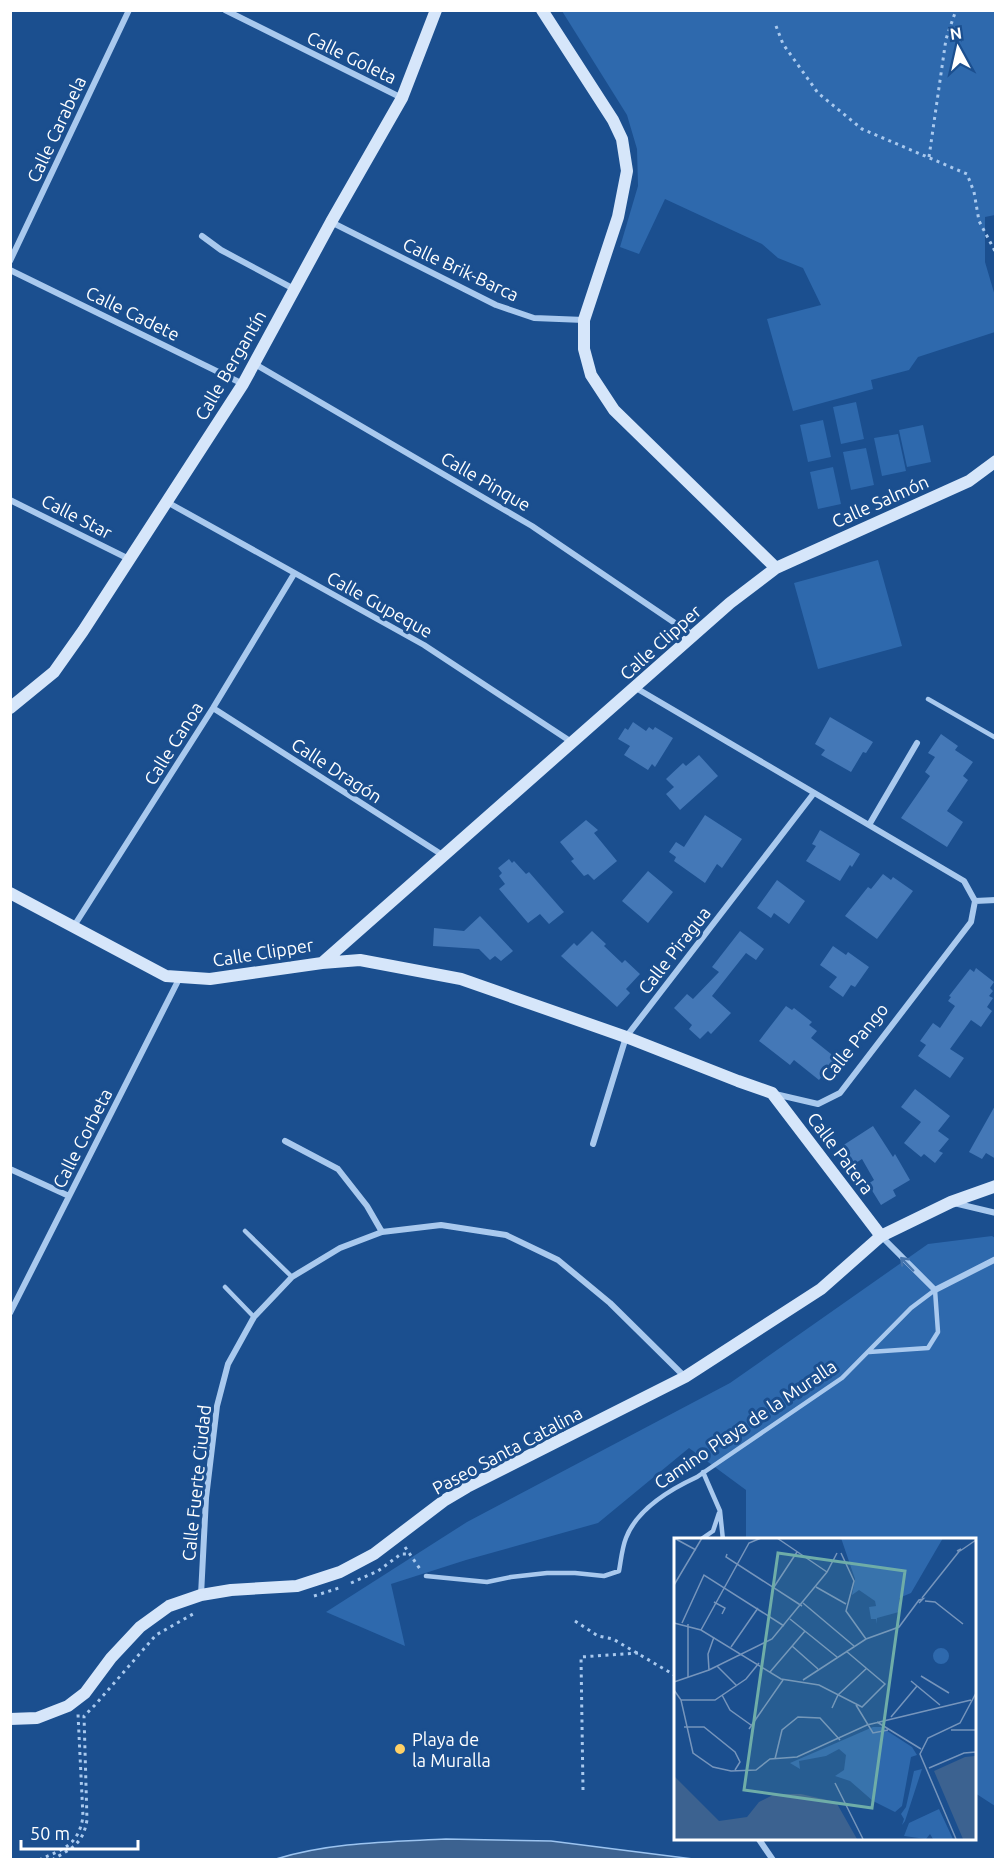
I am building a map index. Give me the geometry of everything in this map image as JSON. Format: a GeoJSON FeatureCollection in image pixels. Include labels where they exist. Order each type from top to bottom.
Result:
{"type":"FeatureCollection","features":[{"type":"Feature","properties":{"kind":"street","name":"Calle Carabela"},"geometry":{"type":"LineString","coordinates":[[10,261],[129,10]]}},
{"type":"Feature","properties":{"kind":"street","name":"Calle Goleta"},"geometry":{"type":"LineString","coordinates":[[225,10],[402,98]]}},
{"type":"Feature","properties":{"kind":"street","name":"Calle Bergantín"},"geometry":{"type":"LineString","coordinates":[[10,708],[54,672],[243,384],[331,222],[402,98],[436,10]]}},
{"type":"Feature","properties":{"kind":"street"},"geometry":{"type":"LineString","coordinates":[[542,10],[613,120],[622,139],[627,171],[618,217],[584,320],[584,349],[591,375],[614,410],[776,568]]}},
{"type":"Feature","properties":{"kind":"street","name":"Calle Brik-Barca"},"geometry":{"type":"LineString","coordinates":[[331,222],[496,305],[534,318],[584,320]]}},
{"type":"Feature","properties":{"kind":"street"},"geometry":{"type":"LineString","coordinates":[[202,236],[221,250],[294,289]]}},
{"type":"Feature","properties":{"kind":"street","name":"Calle Cadete"},"geometry":{"type":"LineString","coordinates":[[10,270],[243,384]]}},
{"type":"Feature","properties":{"kind":"street","name":"Calle Pinque"},"geometry":{"type":"LineString","coordinates":[[255,364],[532,526],[695,636]]}},
{"type":"Feature","properties":{"kind":"street","name":"Calle Salmón"},"geometry":{"type":"LineString","coordinates":[[776,568],[969,481],[996,461]]}},
{"type":"Feature","properties":{"kind":"street","name":"Calle Star"},"geometry":{"type":"LineString","coordinates":[[10,500],[129,559]]}},
{"type":"Feature","properties":{"kind":"street","name":"Calle Gupeque"},"geometry":{"type":"LineString","coordinates":[[167,502],[424,645],[573,743]]}},
{"type":"Feature","properties":{"kind":"street","name":"Calle Clipper"},"geometry":{"type":"LineString","coordinates":[[10,892],[166,976],[210,979],[322,963],[730,603],[776,568]]}},
{"type":"Feature","properties":{"kind":"street","name":"Calle Canoa"},"geometry":{"type":"LineString","coordinates":[[74,926],[213,708],[294,574]]}},
{"type":"Feature","properties":{"kind":"street"},"geometry":{"type":"LineString","coordinates":[[636,688],[964,881],[975,901],[996,900]]}},
{"type":"Feature","properties":{"kind":"street","name":"Calle Dragón"},"geometry":{"type":"LineString","coordinates":[[213,708],[444,856]]}},
{"type":"Feature","properties":{"kind":"street"},"geometry":{"type":"LineString","coordinates":[[869,825],[916,743]]}},
{"type":"Feature","properties":{"kind":"street","name":"Calle Piragua"},"geometry":{"type":"LineString","coordinates":[[593,1144],[626,1037],[814,792]]}},
{"type":"Feature","properties":{"kind":"street","name":"Calle Pango"},"geometry":{"type":"LineString","coordinates":[[322,963],[360,960],[461,979],[626,1037],[772,1093],[818,1104],[840,1093],[971,922],[975,901]]}},
{"type":"Feature","properties":{"kind":"street","name":"Calle Corbeta"},"geometry":{"type":"LineString","coordinates":[[10,1313],[180,977]]}},
{"type":"Feature","properties":{"kind":"street","name":"Calle Patera"},"geometry":{"type":"LineString","coordinates":[[772,1093],[881,1236]]}},
{"type":"Feature","properties":{"kind":"street"},"geometry":{"type":"LineString","coordinates":[[285,1141],[338,1169],[367,1206],[382,1232]]}},
{"type":"Feature","properties":{"kind":"street"},"geometry":{"type":"LineString","coordinates":[[10,1169],[69,1196]]}},
{"type":"Feature","properties":{"kind":"street","name":"Paseo Santa Catalina"},"geometry":{"type":"LineString","coordinates":[[13,1718],[38,1718],[68,1706],[85,1693],[111,1658],[140,1627],[169,1606],[201,1595],[231,1590],[297,1586],[340,1572],[374,1554],[445,1500],[467,1487],[685,1377],[821,1289],[881,1236],[951,1202],[996,1186]]}},
{"type":"Feature","properties":{"kind":"street"},"geometry":{"type":"LineString","coordinates":[[951,1202],[996,1213]]}},
{"type":"Feature","properties":{"kind":"street","name":"Calle Fuerte Ciudad"},"geometry":{"type":"LineString","coordinates":[[201,1595],[206,1498],[217,1406],[228,1364],[254,1317],[292,1277],[340,1248],[382,1232],[441,1224],[506,1235],[558,1260],[610,1303],[685,1377]]}},
{"type":"Feature","properties":{"kind":"street"},"geometry":{"type":"LineString","coordinates":[[881,1236],[935,1290]]}},
{"type":"Feature","properties":{"kind":"street","name":"Camino Playa de la Muralla"},"geometry":{"type":"LineString","coordinates":[[935,1290],[996,1259]]}},
{"type":"Feature","properties":{"kind":"street"},"geometry":{"type":"LineString","coordinates":[[759,1840],[773,1860]]}},
{"type":"Feature","properties":{"kind":"lane"},"geometry":{"type":"LineString","coordinates":[[928,699],[996,738]]}},
{"type":"Feature","properties":{"kind":"lane"},"geometry":{"type":"LineString","coordinates":[[245,1231],[292,1277]]}},
{"type":"Feature","properties":{"kind":"lane"},"geometry":{"type":"LineString","coordinates":[[225,1287],[254,1317]]}},
{"type":"Feature","properties":{"kind":"lane"},"geometry":{"type":"LineString","coordinates":[[867,1352],[928,1348],[938,1332],[935,1290]]}},
{"type":"Feature","properties":{"kind":"lane","name":"Camino Playa de la Muralla"},"geometry":{"type":"LineString","coordinates":[[426,1576],[487,1582],[547,1573],[604,1576],[619,1571],[626,1537],[639,1517],[672,1489],[703,1472],[842,1378],[910,1308],[935,1290]]}},
{"type":"Feature","properties":{"kind":"lane"},"geometry":{"type":"LineString","coordinates":[[703,1472],[720,1511],[723,1538]]}},
{"type":"Feature","properties":{"kind":"lane"},"geometry":{"type":"LineString","coordinates":[[703,1538],[713,1531],[720,1511]]}},
{"type":"Feature","properties":{"kind":"path"},"geometry":{"type":"LineString","coordinates":[[929,157],[946,39],[956,10]]}},
{"type":"Feature","properties":{"kind":"path"},"geometry":{"type":"LineString","coordinates":[[776,26],[783,44],[818,93],[862,129],[967,174],[974,192],[979,221],[996,253]]}},
{"type":"Feature","properties":{"kind":"path"},"geometry":{"type":"LineString","coordinates":[[401,1547],[404,1547],[426,1576]]}},
{"type":"Feature","properties":{"kind":"path"},"geometry":{"type":"LineString","coordinates":[[378,1564],[397,1550]]}},
{"type":"Feature","properties":{"kind":"path"},"geometry":{"type":"LineString","coordinates":[[304,1599],[350,1584],[378,1571],[401,1554],[410,1554]]}},
{"type":"Feature","properties":{"kind":"path"},"geometry":{"type":"LineString","coordinates":[[315,1590],[355,1577],[371,1569]]}},
{"type":"Feature","properties":{"kind":"path"},"geometry":{"type":"LineString","coordinates":[[52,1860],[70,1850],[81,1840],[85,1830],[87,1820],[84,1716],[156,1635],[198,1612]]}},
{"type":"Feature","properties":{"kind":"path"},"geometry":{"type":"LineString","coordinates":[[144,1641],[177,1617]]}},
{"type":"Feature","properties":{"kind":"path"},"geometry":{"type":"LineString","coordinates":[[575,1621],[598,1636],[613,1639],[674,1675]]}},
{"type":"Feature","properties":{"kind":"path"},"geometry":{"type":"LineString","coordinates":[[583,1790],[581,1657],[638,1653]]}},
{"type":"Feature","properties":{"kind":"path"},"geometry":{"type":"LineString","coordinates":[[39,1860],[67,1847],[78,1836],[83,1817],[78,1713],[93,1702],[119,1669]]}},
{"type":"Feature","properties":{"kind":"shaded area"},"geometry":{"type":"Polygon","coordinates":[[[562,11],[995,11],[995,215],[985,217],[985,262],[995,296],[995,332],[918,357],[909,370],[871,380],[873,389],[793,411],[767,319],[821,305],[803,268],[778,258],[762,244],[665,199],[639,254],[620,247],[638,186],[637,149],[627,115],[562,11]]]}},
{"type":"Feature","properties":{"kind":"shaded area"},"geometry":{"type":"Polygon","coordinates":[[[856,402],[864,439],[841,444],[833,407],[856,402]]]}},
{"type":"Feature","properties":{"kind":"shaded area"},"geometry":{"type":"Polygon","coordinates":[[[823,420],[831,457],[808,462],[800,425],[823,420]]]}},
{"type":"Feature","properties":{"kind":"shaded area"},"geometry":{"type":"Polygon","coordinates":[[[923,425],[931,462],[907,467],[899,430],[923,425]]]}},
{"type":"Feature","properties":{"kind":"shaded area"},"geometry":{"type":"Polygon","coordinates":[[[898,434],[906,471],[882,476],[874,438],[898,434]]]}},
{"type":"Feature","properties":{"kind":"shaded area"},"geometry":{"type":"Polygon","coordinates":[[[866,448],[874,485],[851,490],[843,452],[866,448]]]}},
{"type":"Feature","properties":{"kind":"shaded area"},"geometry":{"type":"Polygon","coordinates":[[[833,467],[841,504],[818,509],[810,472],[833,467]]]}},
{"type":"Feature","properties":{"kind":"shaded area"},"geometry":{"type":"Polygon","coordinates":[[[878,560],[902,646],[818,669],[794,583],[878,560]]]}},
{"type":"Feature","properties":{"kind":"shaded area"},"geometry":{"type":"Polygon","coordinates":[[[992,1236],[995,1238],[995,1806],[976,1794],[976,1538],[746,1538],[746,1490],[689,1448],[598,1523],[466,1560],[391,1584],[405,1646],[326,1612],[467,1522],[730,1383],[928,1244],[992,1236]]]}},
{"type":"Feature","properties":{"kind":"shaded area"},"geometry":{"type":"Polygon","coordinates":[[[446,1839],[551,1841],[693,1859],[276,1859],[339,1846],[446,1839]]]}},
{"type":"Feature","properties":{"kind":"building"},"geometry":{"type":"Polygon","coordinates":[[[830,717],[873,742],[866,753],[863,752],[851,772],[821,755],[825,750],[815,744],[830,717]]]}},
{"type":"Feature","properties":{"kind":"building"},"geometry":{"type":"Polygon","coordinates":[[[633,722],[646,731],[649,727],[653,730],[655,727],[673,738],[655,767],[652,764],[648,770],[624,755],[630,746],[618,739],[625,728],[628,730],[633,722]]]}},
{"type":"Feature","properties":{"kind":"building"},"geometry":{"type":"Polygon","coordinates":[[[941,734],[958,746],[955,750],[973,762],[963,776],[968,780],[947,811],[963,822],[947,847],[901,818],[930,776],[925,772],[935,757],[928,753],[941,734]]]}},
{"type":"Feature","properties":{"kind":"building"},"geometry":{"type":"Polygon","coordinates":[[[699,755],[718,776],[680,810],[666,794],[674,787],[666,779],[683,763],[686,766],[699,755]]]}},
{"type":"Feature","properties":{"kind":"building"},"geometry":{"type":"Polygon","coordinates":[[[705,815],[742,839],[722,868],[717,864],[705,883],[674,861],[676,857],[669,852],[676,842],[684,847],[705,815]]]}},
{"type":"Feature","properties":{"kind":"building"},"geometry":{"type":"Polygon","coordinates":[[[586,820],[598,830],[594,833],[617,861],[594,880],[588,874],[584,876],[571,861],[574,859],[560,842],[586,820]]]}},
{"type":"Feature","properties":{"kind":"building"},"geometry":{"type":"Polygon","coordinates":[[[820,830],[860,854],[840,881],[806,861],[816,846],[812,844],[820,830]]]}},
{"type":"Feature","properties":{"kind":"building"},"geometry":{"type":"Polygon","coordinates":[[[509,859],[512,863],[514,861],[526,874],[529,872],[564,912],[549,924],[540,914],[528,923],[499,889],[505,884],[499,876],[502,873],[498,868],[509,859]]]}},
{"type":"Feature","properties":{"kind":"building"},"geometry":{"type":"Polygon","coordinates":[[[648,871],[673,892],[648,923],[622,901],[648,871]]]}},
{"type":"Feature","properties":{"kind":"building"},"geometry":{"type":"Polygon","coordinates":[[[883,874],[891,880],[893,877],[913,891],[877,939],[845,916],[868,887],[871,889],[883,874]]]}},
{"type":"Feature","properties":{"kind":"building"},"geometry":{"type":"Polygon","coordinates":[[[777,880],[805,901],[789,924],[774,913],[771,918],[757,908],[777,880]]]}},
{"type":"Feature","properties":{"kind":"building"},"geometry":{"type":"Polygon","coordinates":[[[480,916],[513,951],[501,961],[495,956],[490,960],[479,949],[433,946],[434,928],[464,931],[480,916]]]}},
{"type":"Feature","properties":{"kind":"building"},"geometry":{"type":"Polygon","coordinates":[[[592,931],[622,963],[625,960],[640,974],[626,989],[630,993],[617,1007],[561,956],[574,943],[577,946],[592,931]]]}},
{"type":"Feature","properties":{"kind":"building"},"geometry":{"type":"Polygon","coordinates":[[[740,931],[764,949],[756,960],[746,953],[712,996],[731,1013],[711,1034],[708,1031],[700,1039],[689,1029],[692,1025],[674,1008],[687,994],[693,999],[719,972],[712,967],[740,931]]]}},
{"type":"Feature","properties":{"kind":"building"},"geometry":{"type":"Polygon","coordinates":[[[833,946],[846,955],[848,952],[869,967],[855,987],[851,985],[843,997],[829,987],[837,977],[820,965],[833,946]]]}},
{"type":"Feature","properties":{"kind":"building"},"geometry":{"type":"Polygon","coordinates":[[[976,968],[994,982],[990,988],[993,991],[989,996],[993,998],[987,1007],[992,1011],[981,1027],[971,1020],[950,1049],[964,1058],[950,1078],[918,1056],[926,1045],[920,1041],[933,1023],[940,1028],[955,1006],[948,1001],[951,997],[949,996],[970,969],[974,972],[976,968]]]}},
{"type":"Feature","properties":{"kind":"building"},"geometry":{"type":"Polygon","coordinates":[[[786,1006],[792,1010],[794,1008],[812,1022],[809,1025],[817,1031],[811,1038],[836,1058],[819,1080],[794,1060],[790,1065],[759,1041],[786,1006]]]}},
{"type":"Feature","properties":{"kind":"building"},"geometry":{"type":"Polygon","coordinates":[[[915,1089],[950,1116],[938,1131],[949,1139],[939,1151],[943,1153],[935,1163],[924,1154],[921,1157],[904,1143],[921,1122],[901,1107],[915,1089]]]}},
{"type":"Feature","properties":{"kind":"building"},"geometry":{"type":"Polygon","coordinates":[[[996,1104],[996,1159],[986,1153],[982,1159],[969,1152],[996,1104]]]}},
{"type":"Feature","properties":{"kind":"building"},"geometry":{"type":"Polygon","coordinates":[[[873,1126],[893,1157],[895,1154],[910,1180],[893,1190],[896,1196],[881,1205],[868,1184],[874,1180],[862,1159],[851,1166],[839,1148],[873,1126]]]}},
{"type":"Feature","properties":{"kind":"place","name":"Playa de la Muralla"},"geometry":{"type":"Point","coordinates":[400,1749]}}]}
